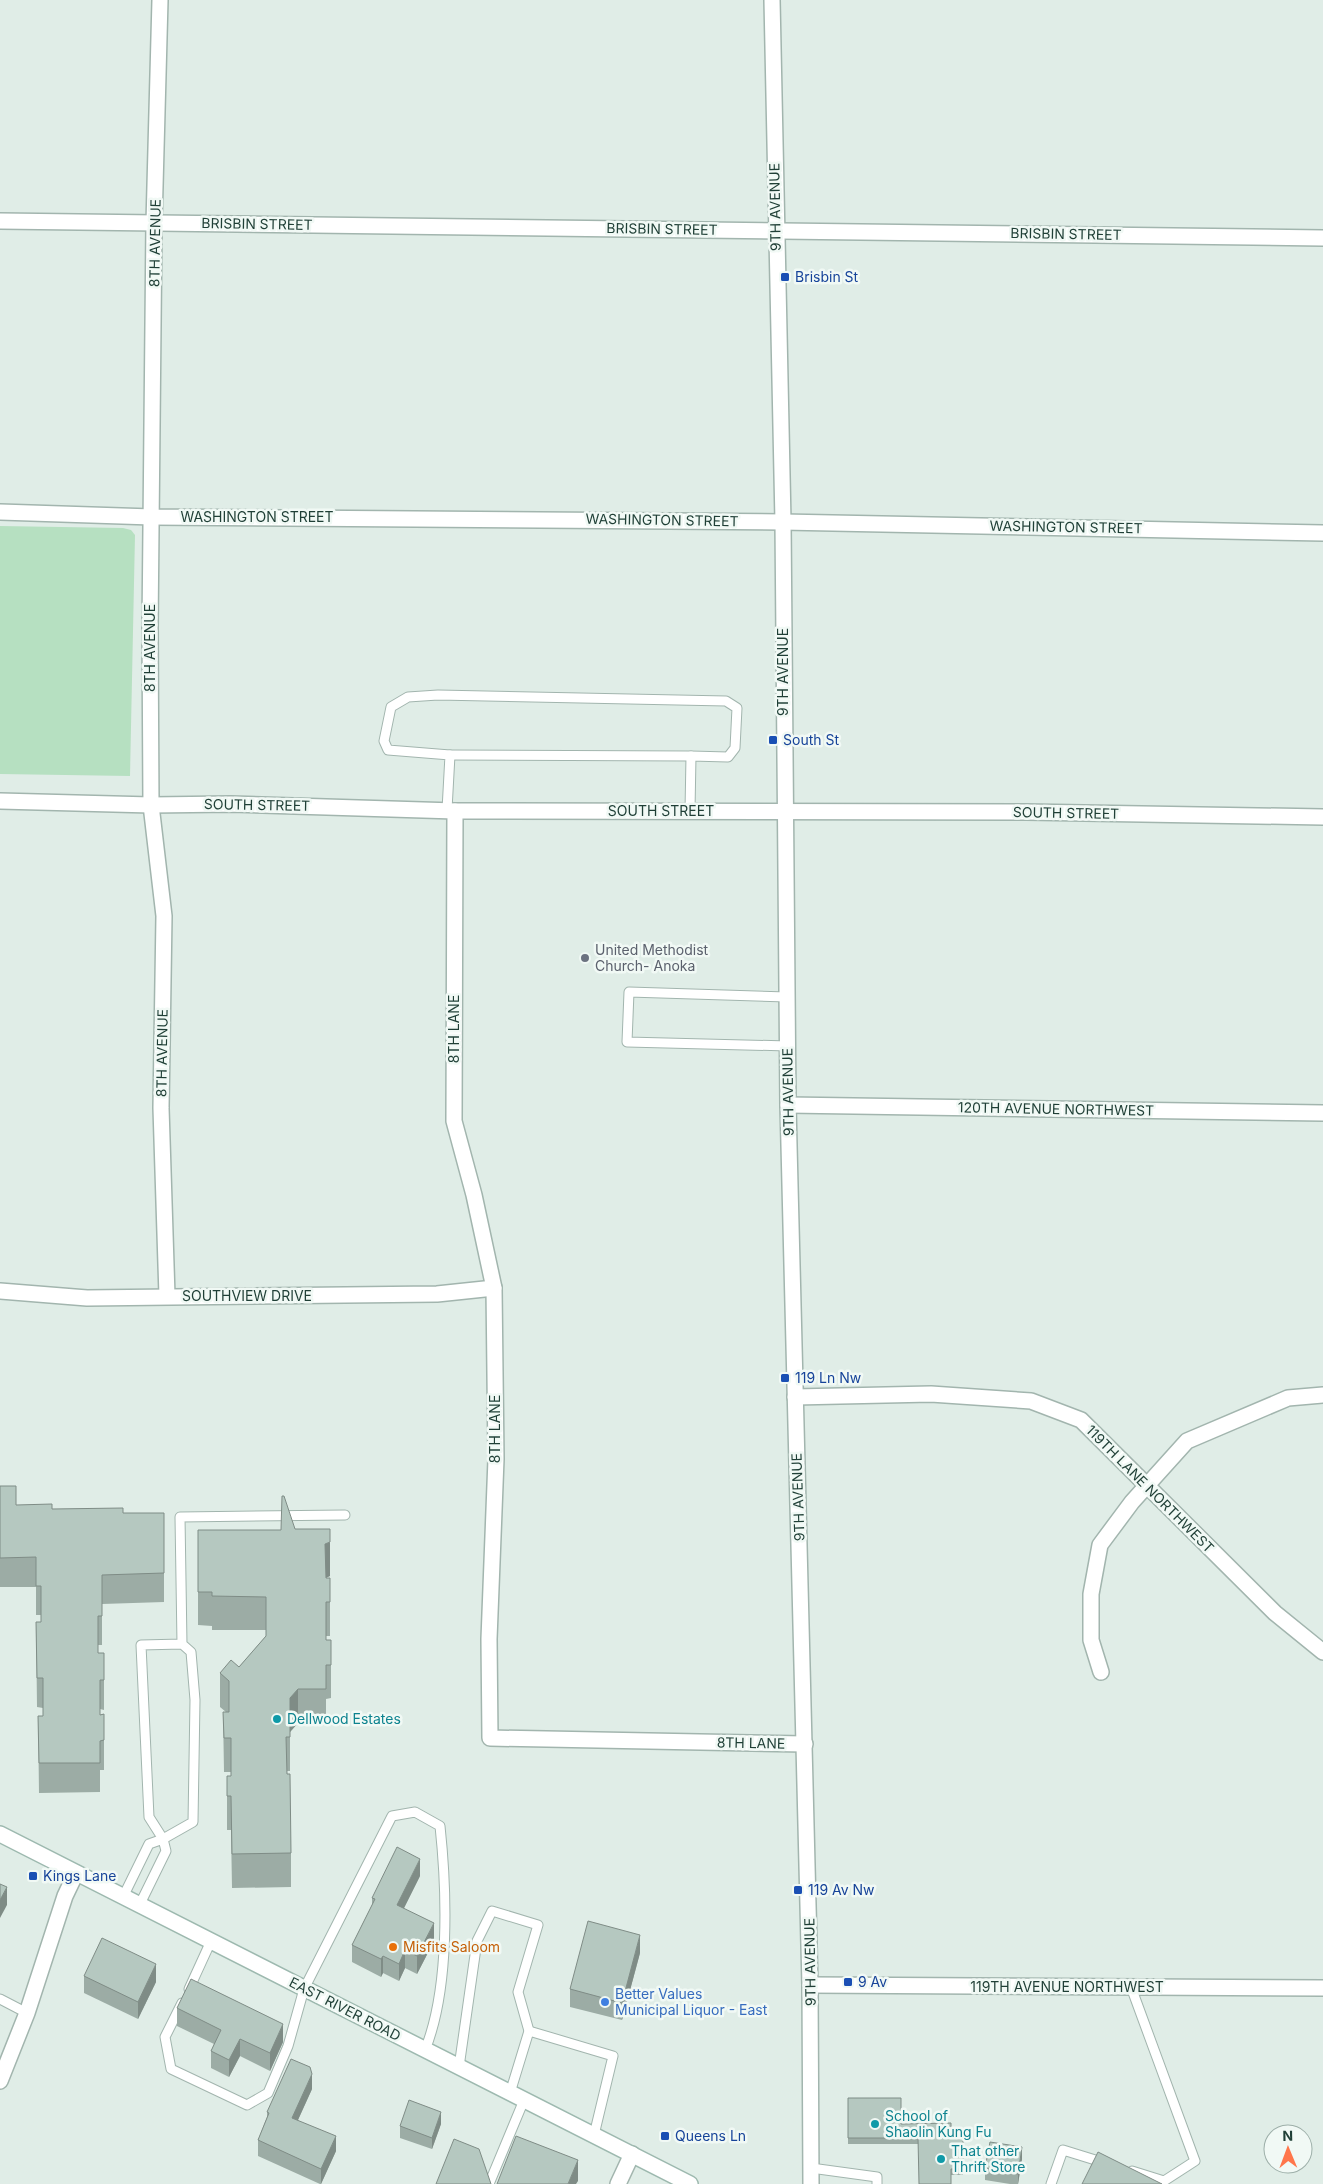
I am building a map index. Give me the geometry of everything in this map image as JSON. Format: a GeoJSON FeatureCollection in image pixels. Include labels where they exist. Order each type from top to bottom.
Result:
{"type":"FeatureCollection","features":[{"type":"Feature","properties":{"kind":"street","name":"8TH AVENUE"},"geometry":{"type":"LineString","coordinates":[[160,0],[154,223],[150,628],[151,805],[164,916],[161,1108],[168,1296]]}},
{"type":"Feature","properties":{"kind":"street","name":"9TH AVENUE"},"geometry":{"type":"LineString","coordinates":[[772,0],[782,522],[788,1105],[805,1744],[810,1985],[811,2184]]}},
{"type":"Feature","properties":{"kind":"street","name":"BRISBIN STREET"},"geometry":{"type":"LineString","coordinates":[[0,221],[1323,238]]}},
{"type":"Feature","properties":{"kind":"street","name":"WASHINGTON STREET"},"geometry":{"type":"LineString","coordinates":[[0,512],[152,517],[782,522],[1323,532]]}},
{"type":"Feature","properties":{"kind":"street","name":"SOUTH STREET"},"geometry":{"type":"LineString","coordinates":[[0,801],[151,805],[231,804],[451,811],[1026,812],[1323,817]]}},
{"type":"Feature","properties":{"kind":"street","name":"8TH LANE"},"geometry":{"type":"LineString","coordinates":[[451,811],[454,1121],[474,1195],[494,1288],[496,1458],[489,1639],[490,1738],[805,1744]]}},
{"type":"Feature","properties":{"kind":"street","name":"120TH AVENUE NORTHWEST"},"geometry":{"type":"LineString","coordinates":[[788,1105],[1323,1113]]}},
{"type":"Feature","properties":{"kind":"street","name":"SOUTHVIEW DRIVE"},"geometry":{"type":"LineString","coordinates":[[0,1291],[87,1298],[437,1294],[494,1288]]}},
{"type":"Feature","properties":{"kind":"street","name":"119TH LANE NORTHWEST"},"geometry":{"type":"LineString","coordinates":[[795,1397],[931,1394],[1031,1401],[1081,1420],[1275,1613],[1323,1652]]}},
{"type":"Feature","properties":{"kind":"street"},"geometry":{"type":"LineString","coordinates":[[1101,1672],[1091,1640],[1091,1594],[1100,1545],[1132,1502],[1186,1441],[1288,1398],[1323,1395]]}},
{"type":"Feature","properties":{"kind":"street","name":"EAST RIVER ROAD"},"geometry":{"type":"LineString","coordinates":[[0,1834],[690,2184]]}},
{"type":"Feature","properties":{"kind":"street"},"geometry":{"type":"LineString","coordinates":[[0,2080],[27,2013],[65,1896],[76,1873]]}},
{"type":"Feature","properties":{"kind":"street","name":"119TH AVENUE NORTHWEST"},"geometry":{"type":"LineString","coordinates":[[810,1985],[1323,1988]]}},
{"type":"Feature","properties":{"kind":"street"},"geometry":{"type":"LineString","coordinates":[[618,2184],[632,2154]]}},
{"type":"Feature","properties":{"kind":"lane"},"geometry":{"type":"LineString","coordinates":[[438,695],[726,701],[737,708],[736,748],[728,757],[450,755],[388,750],[384,741],[392,707],[408,698],[438,695]]}},
{"type":"Feature","properties":{"kind":"lane"},"geometry":{"type":"LineString","coordinates":[[450,755],[451,811]]}},
{"type":"Feature","properties":{"kind":"lane"},"geometry":{"type":"LineString","coordinates":[[690,811],[691,756]]}},
{"type":"Feature","properties":{"kind":"lane"},"geometry":{"type":"LineString","coordinates":[[787,997],[629,992],[627,1042],[788,1046]]}},
{"type":"Feature","properties":{"kind":"lane"},"geometry":{"type":"LineString","coordinates":[[182,1644],[180,1517],[345,1515]]}},
{"type":"Feature","properties":{"kind":"lane"},"geometry":{"type":"LineString","coordinates":[[123,1897],[149,1844],[163,1839],[193,1822],[195,1700],[191,1652],[182,1644],[141,1645],[149,1818],[163,1839],[166,1851],[139,1906]]}},
{"type":"Feature","properties":{"kind":"lane"},"geometry":{"type":"LineString","coordinates":[[211,1941],[165,2037],[170,2069],[247,2106],[268,2093],[288,2046],[304,1989],[392,1816],[415,1812],[440,1826],[444,1864],[443,1957],[434,2027],[425,2050]]}},
{"type":"Feature","properties":{"kind":"lane"},"geometry":{"type":"LineString","coordinates":[[459,2067],[477,1941],[492,1911],[538,1925],[518,1992],[529,2031],[510,2092]]}},
{"type":"Feature","properties":{"kind":"lane"},"geometry":{"type":"LineString","coordinates":[[1051,2184],[1062,2150],[1167,2182],[1194,2161],[1131,1987]]}},
{"type":"Feature","properties":{"kind":"lane"},"geometry":{"type":"LineString","coordinates":[[0,1999],[27,2013]]}},
{"type":"Feature","properties":{"kind":"lane"},"geometry":{"type":"LineString","coordinates":[[529,2031],[613,2056],[594,2135]]}},
{"type":"Feature","properties":{"kind":"lane"},"geometry":{"type":"LineString","coordinates":[[489,2184],[524,2100]]}},
{"type":"Feature","properties":{"kind":"lane"},"geometry":{"type":"LineString","coordinates":[[811,2168],[877,2177],[877,2184]]}},
{"type":"Feature","properties":{"kind":"green space"},"geometry":{"type":"Polygon","coordinates":[[[0,526],[123,528],[131,530],[135,535],[130,776],[0,774],[0,526]]]}},
{"type":"Feature","properties":{"kind":"building"},"geometry":{"type":"Polygon","coordinates":[[[0,1486],[16,1486],[16,1505],[52,1504],[52,1509],[123,1508],[123,1513],[164,1513],[164,1573],[102,1575],[102,1616],[98,1616],[98,1653],[104,1653],[104,1680],[100,1680],[100,1715],[104,1714],[104,1740],[100,1741],[100,1763],[39,1763],[38,1716],[43,1716],[43,1678],[37,1678],[36,1622],[41,1622],[41,1586],[36,1586],[36,1557],[0,1558],[0,1486]]]}},
{"type":"Feature","properties":{"kind":"building","name":"Dellwood Estates"},"geometry":{"type":"Polygon","coordinates":[[[282,1496],[284,1496],[295,1529],[330,1529],[330,1542],[325,1544],[326,1578],[330,1578],[330,1602],[326,1602],[326,1640],[331,1640],[331,1665],[326,1665],[326,1689],[298,1689],[290,1698],[290,1737],[286,1737],[287,1774],[290,1774],[291,1853],[232,1854],[231,1796],[227,1796],[227,1776],[231,1776],[231,1738],[224,1738],[223,1712],[229,1712],[229,1681],[220,1673],[231,1660],[239,1667],[266,1636],[266,1597],[212,1596],[212,1592],[198,1592],[198,1530],[281,1530],[282,1496]]]}},
{"type":"Feature","properties":{"kind":"building"},"geometry":{"type":"Polygon","coordinates":[[[397,1847],[420,1859],[397,1905],[434,1923],[417,1956],[405,1950],[399,1964],[383,1956],[381,1959],[352,1945],[375,1899],[372,1898],[397,1847]]]}},
{"type":"Feature","properties":{"kind":"building"},"geometry":{"type":"Polygon","coordinates":[[[0,1884],[7,1887],[0,1900],[0,1884]]]}},
{"type":"Feature","properties":{"kind":"building"},"geometry":{"type":"Polygon","coordinates":[[[588,1921],[640,1935],[622,2003],[570,1989],[588,1921]]]}},
{"type":"Feature","properties":{"kind":"building"},"geometry":{"type":"Polygon","coordinates":[[[102,1938],[156,1964],[138,2002],[84,1976],[102,1938]]]}},
{"type":"Feature","properties":{"kind":"building"},"geometry":{"type":"Polygon","coordinates":[[[191,1979],[283,2024],[270,2053],[240,2039],[229,2060],[211,2051],[221,2030],[177,2008],[191,1979]]]}},
{"type":"Feature","properties":{"kind":"building"},"geometry":{"type":"Polygon","coordinates":[[[291,2059],[310,2067],[312,2074],[292,2118],[336,2136],[321,2169],[258,2140],[269,2113],[267,2112],[291,2059]]]}},
{"type":"Feature","properties":{"kind":"building"},"geometry":{"type":"Polygon","coordinates":[[[848,2098],[901,2098],[901,2124],[951,2123],[951,2137],[963,2137],[963,2169],[951,2169],[951,2184],[919,2184],[918,2138],[848,2138],[848,2098]]]}},
{"type":"Feature","properties":{"kind":"building"},"geometry":{"type":"Polygon","coordinates":[[[409,2100],[441,2112],[432,2138],[400,2126],[409,2100]]]}},
{"type":"Feature","properties":{"kind":"building"},"geometry":{"type":"Polygon","coordinates":[[[516,2136],[578,2160],[568,2184],[497,2184],[516,2136]]]}},
{"type":"Feature","properties":{"kind":"building"},"geometry":{"type":"Polygon","coordinates":[[[454,2139],[479,2149],[491,2184],[436,2184],[454,2139]]]}},
{"type":"Feature","properties":{"kind":"building"},"geometry":{"type":"Polygon","coordinates":[[[990,2142],[1022,2147],[1018,2174],[985,2168],[990,2142]]]}},
{"type":"Feature","properties":{"kind":"building"},"geometry":{"type":"Polygon","coordinates":[[[1098,2152],[1162,2184],[1082,2184],[1098,2152]]]}},
{"type":"Feature","properties":{"kind":"place","name":"Brisbin St"},"geometry":{"type":"Point","coordinates":[785,277]}},
{"type":"Feature","properties":{"kind":"place","name":"South St"},"geometry":{"type":"Point","coordinates":[773,740]}},
{"type":"Feature","properties":{"kind":"place","name":"United Methodist Church- Anoka"},"geometry":{"type":"Point","coordinates":[585,958]}},
{"type":"Feature","properties":{"kind":"place","name":"119 Ln Nw"},"geometry":{"type":"Point","coordinates":[785,1378]}},
{"type":"Feature","properties":{"kind":"place","name":"Dellwood Estates"},"geometry":{"type":"Point","coordinates":[277,1719]}},
{"type":"Feature","properties":{"kind":"place","name":"Kings Lane"},"geometry":{"type":"Point","coordinates":[33,1876]}},
{"type":"Feature","properties":{"kind":"place","name":"119 Av Nw"},"geometry":{"type":"Point","coordinates":[798,1890]}},
{"type":"Feature","properties":{"kind":"place","name":"Misfits Saloom"},"geometry":{"type":"Point","coordinates":[393,1947]}},
{"type":"Feature","properties":{"kind":"place","name":"9 Av"},"geometry":{"type":"Point","coordinates":[848,1982]}},
{"type":"Feature","properties":{"kind":"place","name":"Better Values Municipal Liquor - East"},"geometry":{"type":"Point","coordinates":[605,2002]}},
{"type":"Feature","properties":{"kind":"place","name":"School of Shaolin Kung Fu"},"geometry":{"type":"Point","coordinates":[875,2124]}},
{"type":"Feature","properties":{"kind":"place","name":"Queens Ln"},"geometry":{"type":"Point","coordinates":[665,2136]}},
{"type":"Feature","properties":{"kind":"place","name":"That other Thrift Store"},"geometry":{"type":"Point","coordinates":[941,2159]}}]}
